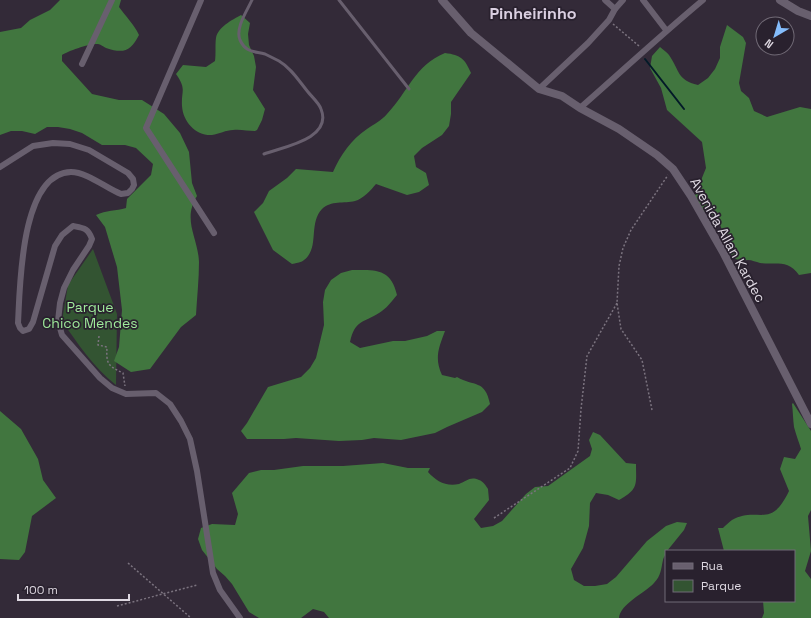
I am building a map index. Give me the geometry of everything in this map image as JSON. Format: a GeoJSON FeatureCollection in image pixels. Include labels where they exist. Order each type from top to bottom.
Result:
{"type":"FeatureCollection","features":[{"type":"Feature","properties":{"kind":"street"},"geometry":{"type":"LineString","coordinates":[[82,64],[112,0]]}},
{"type":"Feature","properties":{"kind":"street"},"geometry":{"type":"LineString","coordinates":[[201,0],[146,128],[214,233]]}},
{"type":"Feature","properties":{"kind":"street"},"geometry":{"type":"LineString","coordinates":[[442,0],[471,33],[539,89],[588,43],[609,20],[615,9],[623,0]]}},
{"type":"Feature","properties":{"kind":"street"},"geometry":{"type":"LineString","coordinates":[[605,0],[615,9]]}},
{"type":"Feature","properties":{"kind":"street"},"geometry":{"type":"LineString","coordinates":[[643,0],[666,30]]}},
{"type":"Feature","properties":{"kind":"street"},"geometry":{"type":"LineString","coordinates":[[580,108],[666,30],[703,0]]}},
{"type":"Feature","properties":{"kind":"street"},"geometry":{"type":"LineString","coordinates":[[784,1],[798,11],[811,16]]}},
{"type":"Feature","properties":{"kind":"street","name":"Avenida Allan Kardec"},"geometry":{"type":"LineString","coordinates":[[539,89],[562,96],[580,108],[619,128],[657,155],[673,169],[691,196],[723,252],[811,424]]}},
{"type":"Feature","properties":{"kind":"street"},"geometry":{"type":"LineString","coordinates":[[0,167],[33,146],[53,143],[70,144],[89,150],[128,173],[133,179],[134,184],[132,189],[128,193],[121,194],[81,174],[70,172],[60,175],[48,182],[40,193],[34,207],[26,235],[21,266],[18,324],[23,331],[29,329],[33,322],[50,261],[55,246],[62,235],[73,226],[83,228],[89,232],[92,239],[91,243],[73,270],[64,288],[60,303],[58,322],[62,335],[100,378],[112,388],[126,394],[156,393],[170,404],[181,421],[190,439],[197,471],[212,573],[220,590],[240,618]]}},
{"type":"Feature","properties":{"kind":"lane"},"geometry":{"type":"LineString","coordinates":[[252,0],[238,31],[245,48],[254,53],[265,54],[279,61],[290,70],[321,109],[323,120],[321,128],[317,133],[309,138],[264,154]]}},
{"type":"Feature","properties":{"kind":"lane"},"geometry":{"type":"LineString","coordinates":[[339,0],[408,89]]}},
{"type":"Feature","properties":{"kind":"path"},"geometry":{"type":"LineString","coordinates":[[609,20],[644,51]]}},
{"type":"Feature","properties":{"kind":"path"},"geometry":{"type":"LineString","coordinates":[[652,410],[642,360],[621,329],[617,303],[619,266],[623,248],[631,230],[673,169]]}},
{"type":"Feature","properties":{"kind":"path"},"geometry":{"type":"LineString","coordinates":[[494,518],[570,468],[578,451],[587,356],[617,303]]}},
{"type":"Feature","properties":{"kind":"path"},"geometry":{"type":"LineString","coordinates":[[99,336],[98,345],[107,347],[106,360],[111,367],[123,373],[126,394]]}},
{"type":"Feature","properties":{"kind":"path"},"geometry":{"type":"LineString","coordinates":[[128,564],[191,618]]}},
{"type":"Feature","properties":{"kind":"path"},"geometry":{"type":"LineString","coordinates":[[117,606],[197,584]]}},
{"type":"Feature","properties":{"kind":"green space"},"geometry":{"type":"Polygon","coordinates":[[[60,0],[121,0],[119,7],[139,35],[133,45],[126,50],[118,51],[106,48],[99,44],[94,44],[74,49],[62,55],[62,61],[92,94],[119,100],[142,100],[164,114],[180,133],[189,152],[192,183],[197,196],[191,213],[192,229],[199,262],[196,315],[181,327],[150,369],[131,372],[114,361],[119,347],[122,310],[117,267],[105,227],[96,215],[126,208],[127,199],[151,175],[153,164],[136,148],[125,145],[102,145],[82,133],[70,129],[47,127],[35,134],[22,131],[11,131],[0,135],[0,32],[21,28],[30,20],[50,10],[60,0]]]}},
{"type":"Feature","properties":{"kind":"green space"},"geometry":{"type":"Polygon","coordinates":[[[241,15],[250,23],[248,34],[249,45],[254,56],[256,67],[253,90],[265,109],[262,120],[255,131],[230,130],[212,135],[206,135],[191,127],[185,117],[182,106],[183,90],[176,74],[183,65],[206,67],[215,61],[216,40],[219,30],[241,15]]]}},
{"type":"Feature","properties":{"kind":"green space"},"geometry":{"type":"Polygon","coordinates":[[[727,25],[743,37],[746,43],[739,83],[741,91],[749,98],[754,111],[767,117],[800,107],[811,109],[811,273],[799,275],[795,270],[786,265],[736,259],[726,248],[720,223],[709,213],[697,210],[693,200],[706,168],[702,142],[667,110],[661,88],[650,68],[652,56],[660,47],[669,55],[682,78],[698,85],[708,78],[715,69],[720,58],[720,47],[727,25]]]}},
{"type":"Feature","properties":{"kind":"green space"},"geometry":{"type":"Polygon","coordinates":[[[445,53],[462,58],[467,64],[471,73],[451,102],[449,126],[442,135],[422,148],[414,156],[416,167],[426,173],[429,185],[419,192],[407,195],[376,184],[367,194],[358,200],[329,204],[322,209],[318,215],[314,229],[312,249],[309,255],[301,262],[292,264],[273,250],[254,212],[263,203],[269,191],[287,178],[296,169],[333,172],[339,159],[351,143],[361,133],[385,116],[426,64],[445,53]]]}},
{"type":"Feature","properties":{"kind":"green space","name":"Parque Chico Mendes"},"geometry":{"type":"Polygon","coordinates":[[[93,249],[117,314],[116,385],[93,363],[62,321],[68,285],[93,249]]]}},
{"type":"Feature","properties":{"kind":"green space"},"geometry":{"type":"Polygon","coordinates":[[[352,270],[381,272],[391,280],[397,295],[382,311],[357,326],[350,342],[360,348],[393,341],[405,341],[427,336],[437,331],[445,331],[438,353],[438,363],[442,375],[455,378],[457,377],[482,387],[488,396],[490,404],[482,412],[435,433],[401,440],[374,438],[339,441],[296,438],[247,439],[241,431],[268,387],[301,377],[310,368],[316,358],[324,325],[323,302],[325,290],[331,280],[341,273],[352,270]]]}},
{"type":"Feature","properties":{"kind":"green space"},"geometry":{"type":"Polygon","coordinates":[[[793,403],[811,431],[811,510],[808,516],[811,551],[805,571],[811,579],[811,618],[762,618],[764,613],[763,602],[795,602],[795,550],[724,550],[718,528],[723,528],[732,520],[741,516],[769,514],[776,510],[782,503],[789,491],[780,469],[784,457],[795,459],[801,449],[794,427],[793,403]]]}},
{"type":"Feature","properties":{"kind":"green space"},"geometry":{"type":"Polygon","coordinates":[[[0,411],[21,429],[38,459],[43,480],[56,498],[32,516],[25,552],[19,560],[0,559],[0,411]]]}},
{"type":"Feature","properties":{"kind":"green space"},"geometry":{"type":"Polygon","coordinates":[[[593,432],[600,435],[626,463],[636,464],[636,481],[630,493],[619,500],[608,495],[596,493],[590,503],[589,526],[583,548],[571,569],[574,580],[584,586],[607,584],[616,577],[647,541],[666,526],[677,522],[687,523],[684,530],[668,550],[665,550],[665,556],[658,578],[650,587],[628,603],[620,613],[619,618],[329,618],[324,612],[313,609],[301,618],[259,618],[249,612],[232,584],[217,569],[202,550],[198,539],[201,528],[212,524],[235,525],[238,514],[232,493],[249,473],[261,470],[274,470],[303,466],[343,466],[383,463],[408,468],[430,468],[428,472],[434,478],[450,485],[459,484],[469,479],[476,479],[482,481],[488,489],[489,500],[474,519],[481,528],[493,526],[502,521],[526,494],[535,487],[548,486],[590,456],[592,449],[589,440],[593,432]]]}},
{"type":"Feature","properties":{"kind":"waterway"},"geometry":{"type":"LineString","coordinates":[[645,59],[684,109]]}},
{"type":"Feature","properties":{"kind":"district","name":"Pinheirinho"},"geometry":{"type":"Point","coordinates":[533,13]}}]}
